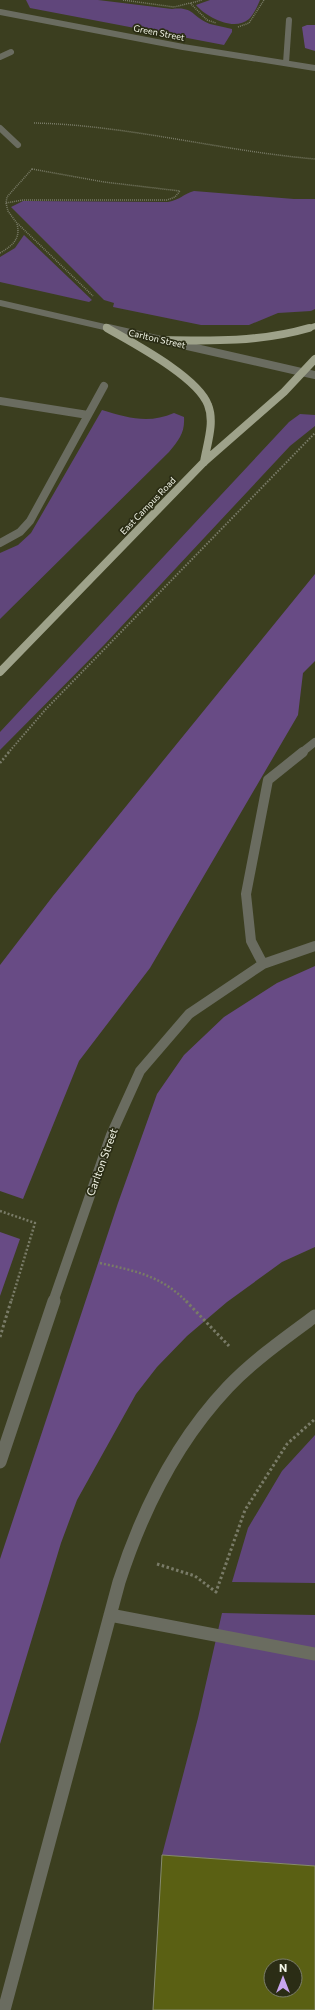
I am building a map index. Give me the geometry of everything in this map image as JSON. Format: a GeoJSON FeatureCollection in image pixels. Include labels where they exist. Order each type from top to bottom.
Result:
{"type":"FeatureCollection","features":[{"type":"Feature","properties":{"kind":"main road"},"geometry":{"type":"LineString","coordinates":[[162,340],[219,341],[258,339],[315,326]]}},
{"type":"Feature","properties":{"kind":"main road"},"geometry":{"type":"LineString","coordinates":[[106,327],[198,387],[208,404],[210,423],[204,462]]}},
{"type":"Feature","properties":{"kind":"main road","name":"East Campus Road"},"geometry":{"type":"LineString","coordinates":[[0,672],[204,462],[284,392],[315,360]]}},
{"type":"Feature","properties":{"kind":"street","name":"Green Street"},"geometry":{"type":"LineString","coordinates":[[0,12],[183,47],[315,68]]}},
{"type":"Feature","properties":{"kind":"street"},"geometry":{"type":"LineString","coordinates":[[286,63],[289,20]]}},
{"type":"Feature","properties":{"kind":"street"},"geometry":{"type":"LineString","coordinates":[[0,57],[10,52]]}},
{"type":"Feature","properties":{"kind":"street"},"geometry":{"type":"LineString","coordinates":[[0,128],[18,145]]}},
{"type":"Feature","properties":{"kind":"street","name":"Carlton Street"},"geometry":{"type":"LineString","coordinates":[[0,303],[315,375]]}},
{"type":"Feature","properties":{"kind":"street"},"geometry":{"type":"LineString","coordinates":[[0,543],[20,532],[30,521],[104,386]]}},
{"type":"Feature","properties":{"kind":"street"},"geometry":{"type":"LineString","coordinates":[[0,400],[88,415]]}},
{"type":"Feature","properties":{"kind":"street"},"geometry":{"type":"LineString","coordinates":[[263,964],[251,941],[246,894],[268,780],[315,742]]}},
{"type":"Feature","properties":{"kind":"street","name":"Carlton Street"},"geometry":{"type":"LineString","coordinates":[[0,1462],[104,1157],[140,1071],[189,1014],[263,964],[315,946]]}},
{"type":"Feature","properties":{"kind":"street"},"geometry":{"type":"LineString","coordinates":[[4,2010],[110,1615],[128,1555],[143,1517],[164,1476],[192,1432],[227,1388],[249,1367],[315,1316]]}},
{"type":"Feature","properties":{"kind":"street"},"geometry":{"type":"LineString","coordinates":[[110,1615],[315,1654]]}},
{"type":"Feature","properties":{"kind":"path"},"geometry":{"type":"LineString","coordinates":[[123,0],[174,7],[202,0]]}},
{"type":"Feature","properties":{"kind":"path"},"geometry":{"type":"LineString","coordinates":[[237,27],[249,23],[264,0]]}},
{"type":"Feature","properties":{"kind":"path"},"geometry":{"type":"LineString","coordinates":[[190,3],[208,20],[221,25]]}},
{"type":"Feature","properties":{"kind":"path"},"geometry":{"type":"LineString","coordinates":[[0,128],[12,123],[76,124],[279,156],[315,159]]}},
{"type":"Feature","properties":{"kind":"path"},"geometry":{"type":"LineString","coordinates":[[6,203],[23,200],[167,200],[175,197],[180,191],[104,182],[32,169],[7,197],[6,203],[7,212],[95,298]]}},
{"type":"Feature","properties":{"kind":"path"},"geometry":{"type":"LineString","coordinates":[[0,253],[16,242],[19,230],[16,222]]}},
{"type":"Feature","properties":{"kind":"path"},"geometry":{"type":"LineString","coordinates":[[0,763],[46,709],[315,433]]}},
{"type":"Feature","properties":{"kind":"path"},"geometry":{"type":"LineString","coordinates":[[0,1211],[35,1223],[0,1337]]}},
{"type":"Feature","properties":{"kind":"path"},"geometry":{"type":"LineString","coordinates":[[100,1263],[151,1276],[168,1287],[184,1300],[249,1367]]}},
{"type":"Feature","properties":{"kind":"path"},"geometry":{"type":"LineString","coordinates":[[128,1555],[195,1576],[216,1592],[245,1510],[287,1444],[315,1419]]}},
{"type":"Feature","properties":{"kind":"shaded area"},"geometry":{"type":"Polygon","coordinates":[[[0,0],[315,0],[315,2010],[0,2010],[0,0]]]}},
{"type":"Feature","properties":{"kind":"shaded area"},"geometry":{"type":"Polygon","coordinates":[[[26,0],[98,0],[172,9],[179,8],[189,11],[210,24],[232,29],[232,32],[224,45],[30,8],[26,0]]]}},
{"type":"Feature","properties":{"kind":"shaded area"},"geometry":{"type":"Polygon","coordinates":[[[210,0],[260,0],[254,13],[249,19],[243,23],[236,24],[213,18],[196,5],[210,0]]]}},
{"type":"Feature","properties":{"kind":"shaded area"},"geometry":{"type":"Polygon","coordinates":[[[307,25],[315,25],[315,51],[305,48],[302,27],[307,25]]]}},
{"type":"Feature","properties":{"kind":"shaded area"},"geometry":{"type":"Polygon","coordinates":[[[194,191],[294,199],[315,199],[315,309],[311,311],[278,313],[249,325],[201,325],[113,307],[114,303],[104,300],[11,207],[23,201],[168,202],[176,200],[194,191]]]}},
{"type":"Feature","properties":{"kind":"shaded area"},"geometry":{"type":"Polygon","coordinates":[[[24,235],[92,300],[89,302],[0,282],[0,257],[15,248],[24,235]]]}},
{"type":"Feature","properties":{"kind":"shaded area"},"geometry":{"type":"Polygon","coordinates":[[[102,410],[138,419],[156,418],[174,413],[184,417],[184,423],[178,440],[169,452],[0,619],[0,553],[18,545],[31,533],[102,410]]]}},
{"type":"Feature","properties":{"kind":"shaded area"},"geometry":{"type":"Polygon","coordinates":[[[300,414],[315,415],[315,426],[290,446],[105,644],[0,750],[0,732],[289,422],[300,414]]]}},
{"type":"Feature","properties":{"kind":"shaded area"},"geometry":{"type":"Polygon","coordinates":[[[315,574],[315,661],[303,673],[298,715],[150,968],[79,1061],[23,1199],[0,1191],[0,965],[53,896],[315,574]]]}},
{"type":"Feature","properties":{"kind":"shaded area"},"geometry":{"type":"Polygon","coordinates":[[[315,966],[315,1247],[282,1262],[227,1302],[187,1336],[157,1367],[136,1394],[77,1500],[61,1543],[0,1744],[0,1559],[118,1203],[157,1094],[184,1055],[224,1017],[277,983],[315,966]]]}},
{"type":"Feature","properties":{"kind":"shaded area"},"geometry":{"type":"Polygon","coordinates":[[[0,1232],[20,1239],[0,1296],[0,1232]]]}},
{"type":"Feature","properties":{"kind":"shaded area"},"geometry":{"type":"Polygon","coordinates":[[[315,1435],[315,1583],[232,1582],[248,1528],[282,1471],[315,1435]]]}},
{"type":"Feature","properties":{"kind":"shaded area"},"geometry":{"type":"Polygon","coordinates":[[[222,1613],[315,1615],[315,1866],[162,1855],[198,1718],[222,1613]]]}},
{"type":"Feature","properties":{"kind":"building"},"geometry":{"type":"Polygon","coordinates":[[[162,1855],[315,1866],[315,2010],[153,2010],[162,1855]]]}}]}
